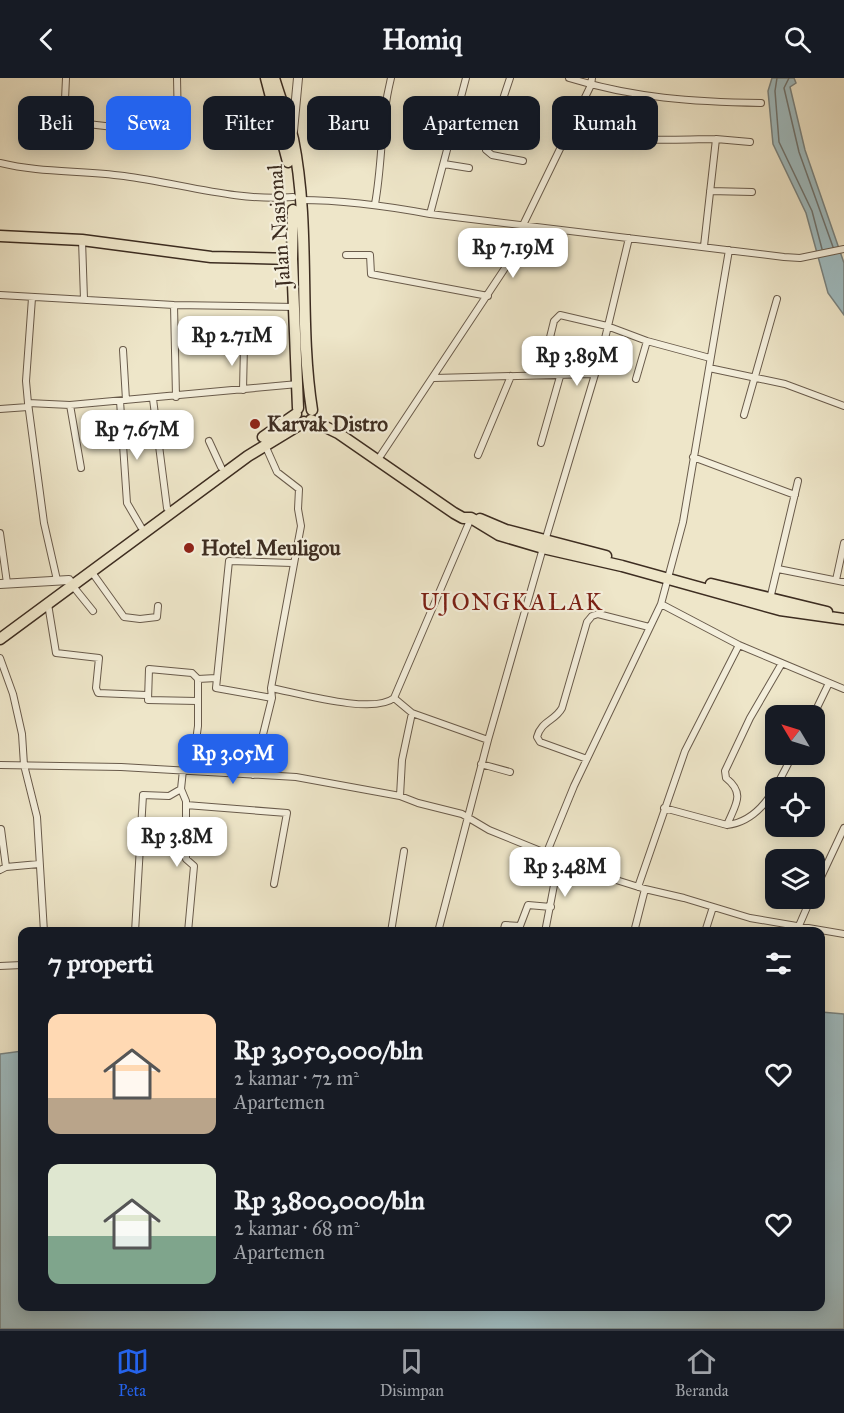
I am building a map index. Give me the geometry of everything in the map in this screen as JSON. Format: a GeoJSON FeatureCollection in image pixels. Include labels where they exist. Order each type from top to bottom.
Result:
{"type":"FeatureCollection","features":[{"type":"Feature","properties":{"kind":"main road","name":"Jalan Nasional"},"geometry":{"type":"LineString","coordinates":[[266,78],[284,139],[297,209],[292,259],[298,384],[297,411]]}},
{"type":"Feature","properties":{"kind":"main road","name":"Jalan Nasional"},"geometry":{"type":"LineString","coordinates":[[274,78],[279,96]]}},
{"type":"Feature","properties":{"kind":"main road","name":"Jalan Nasional"},"geometry":{"type":"LineString","coordinates":[[293,150],[310,416]]}},
{"type":"Feature","properties":{"kind":"main road"},"geometry":{"type":"LineString","coordinates":[[0,236],[82,240],[212,257],[292,259]]}},
{"type":"Feature","properties":{"kind":"main road"},"geometry":{"type":"LineString","coordinates":[[297,411],[298,420],[310,416],[381,455],[464,511],[544,544]]}},
{"type":"Feature","properties":{"kind":"main road"},"geometry":{"type":"LineString","coordinates":[[0,632],[297,411]]}},
{"type":"Feature","properties":{"kind":"main road"},"geometry":{"type":"LineString","coordinates":[[0,639],[48,604],[70,582],[91,570],[265,445],[310,416]]}},
{"type":"Feature","properties":{"kind":"main road"},"geometry":{"type":"LineString","coordinates":[[310,416],[454,513],[463,518],[471,518],[499,535],[544,544],[668,576],[844,614]]}},
{"type":"Feature","properties":{"kind":"main road"},"geometry":{"type":"LineString","coordinates":[[668,576],[780,610],[844,620]]}},
{"type":"Feature","properties":{"kind":"street"},"geometry":{"type":"LineString","coordinates":[[65,96],[66,78]]}},
{"type":"Feature","properties":{"kind":"street"},"geometry":{"type":"LineString","coordinates":[[94,124],[174,131],[178,127],[177,78]]}},
{"type":"Feature","properties":{"kind":"street"},"geometry":{"type":"LineString","coordinates":[[295,108],[298,78]]}},
{"type":"Feature","properties":{"kind":"street"},"geometry":{"type":"LineString","coordinates":[[375,204],[381,167],[381,126],[392,78]]}},
{"type":"Feature","properties":{"kind":"street"},"geometry":{"type":"LineString","coordinates":[[430,214],[466,78]]}},
{"type":"Feature","properties":{"kind":"street"},"geometry":{"type":"LineString","coordinates":[[510,78],[486,150],[492,155],[523,161]]}},
{"type":"Feature","properties":{"kind":"street"},"geometry":{"type":"LineString","coordinates":[[569,78],[592,81],[620,93],[666,99],[761,103]]}},
{"type":"Feature","properties":{"kind":"street"},"geometry":{"type":"LineString","coordinates":[[585,96],[592,81]]}},
{"type":"Feature","properties":{"kind":"street"},"geometry":{"type":"LineString","coordinates":[[658,137],[750,142]]}},
{"type":"Feature","properties":{"kind":"street"},"geometry":{"type":"LineString","coordinates":[[704,246],[716,139]]}},
{"type":"Feature","properties":{"kind":"street"},"geometry":{"type":"LineString","coordinates":[[381,455],[517,250],[524,224],[560,150]]}},
{"type":"Feature","properties":{"kind":"street"},"geometry":{"type":"LineString","coordinates":[[0,163],[27,170],[72,170],[123,176],[252,197],[297,209],[336,200],[430,214],[729,250],[805,257],[841,250]]}},
{"type":"Feature","properties":{"kind":"street"},"geometry":{"type":"LineString","coordinates":[[444,164],[469,168]]}},
{"type":"Feature","properties":{"kind":"street"},"geometry":{"type":"LineString","coordinates":[[710,191],[752,192]]}},
{"type":"Feature","properties":{"kind":"street"},"geometry":{"type":"LineString","coordinates":[[439,927],[481,764],[593,374],[602,351],[629,238]]}},
{"type":"Feature","properties":{"kind":"street"},"geometry":{"type":"LineString","coordinates":[[82,240],[84,299]]}},
{"type":"Feature","properties":{"kind":"street"},"geometry":{"type":"LineString","coordinates":[[547,852],[587,759],[661,604],[683,522],[729,250]]}},
{"type":"Feature","properties":{"kind":"street"},"geometry":{"type":"LineString","coordinates":[[346,255],[370,255],[371,274],[488,296]]}},
{"type":"Feature","properties":{"kind":"street"},"geometry":{"type":"LineString","coordinates":[[0,295],[174,305],[295,307]]}},
{"type":"Feature","properties":{"kind":"street"},"geometry":{"type":"LineString","coordinates":[[32,298],[26,381],[28,405],[44,523],[57,580]]}},
{"type":"Feature","properties":{"kind":"street"},"geometry":{"type":"LineString","coordinates":[[744,415],[777,299]]}},
{"type":"Feature","properties":{"kind":"street"},"geometry":{"type":"LineString","coordinates":[[174,305],[176,397]]}},
{"type":"Feature","properties":{"kind":"street"},"geometry":{"type":"LineString","coordinates":[[542,374],[556,317],[561,315],[607,326],[647,341],[710,358]]}},
{"type":"Feature","properties":{"kind":"street"},"geometry":{"type":"LineString","coordinates":[[636,380],[647,341]]}},
{"type":"Feature","properties":{"kind":"street"},"geometry":{"type":"LineString","coordinates":[[243,390],[244,345]]}},
{"type":"Feature","properties":{"kind":"street"},"geometry":{"type":"LineString","coordinates":[[123,350],[127,503],[141,527]]}},
{"type":"Feature","properties":{"kind":"street"},"geometry":{"type":"LineString","coordinates":[[709,368],[754,376],[814,393],[844,406]]}},
{"type":"Feature","properties":{"kind":"street"},"geometry":{"type":"LineString","coordinates":[[434,378],[561,373],[593,374]]}},
{"type":"Feature","properties":{"kind":"street"},"geometry":{"type":"LineString","coordinates":[[541,443],[561,373]]}},
{"type":"Feature","properties":{"kind":"street"},"geometry":{"type":"LineString","coordinates":[[478,455],[511,376]]}},
{"type":"Feature","properties":{"kind":"street"},"geometry":{"type":"LineString","coordinates":[[0,409],[28,405],[70,405],[153,399],[298,384]]}},
{"type":"Feature","properties":{"kind":"street"},"geometry":{"type":"LineString","coordinates":[[153,399],[167,508]]}},
{"type":"Feature","properties":{"kind":"street"},"geometry":{"type":"LineString","coordinates":[[70,405],[81,468]]}},
{"type":"Feature","properties":{"kind":"street"},"geometry":{"type":"LineString","coordinates":[[209,441],[221,467]]}},
{"type":"Feature","properties":{"kind":"street"},"geometry":{"type":"LineString","coordinates":[[253,775],[272,698],[271,688],[292,563],[301,526],[298,509],[299,489],[277,472],[265,445]]}},
{"type":"Feature","properties":{"kind":"street"},"geometry":{"type":"LineString","coordinates":[[693,457],[795,495]]}},
{"type":"Feature","properties":{"kind":"street"},"geometry":{"type":"LineString","coordinates":[[770,599],[798,481]]}},
{"type":"Feature","properties":{"kind":"street"},"geometry":{"type":"LineString","coordinates":[[271,688],[368,705],[387,702],[394,698],[471,518]]}},
{"type":"Feature","properties":{"kind":"street"},"geometry":{"type":"LineString","coordinates":[[0,533],[4,583],[57,580],[70,582],[93,611]]}},
{"type":"Feature","properties":{"kind":"street"},"geometry":{"type":"LineString","coordinates":[[836,580],[844,543]]}},
{"type":"Feature","properties":{"kind":"street"},"geometry":{"type":"LineString","coordinates":[[272,698],[219,689],[215,684],[229,561],[292,563]]}},
{"type":"Feature","properties":{"kind":"street"},"geometry":{"type":"LineString","coordinates":[[778,569],[844,582]]}},
{"type":"Feature","properties":{"kind":"street"},"geometry":{"type":"LineString","coordinates":[[91,570],[124,617],[140,619],[157,616],[158,606]]}},
{"type":"Feature","properties":{"kind":"street"},"geometry":{"type":"LineString","coordinates":[[48,604],[56,653],[99,658],[96,688],[98,693],[147,696]]}},
{"type":"Feature","properties":{"kind":"street"},"geometry":{"type":"LineString","coordinates":[[661,604],[739,645],[844,689]]}},
{"type":"Feature","properties":{"kind":"street"},"geometry":{"type":"LineString","coordinates":[[587,759],[543,744],[537,737],[542,724],[556,716],[562,708],[586,622],[598,614],[649,627]]}},
{"type":"Feature","properties":{"kind":"street"},"geometry":{"type":"LineString","coordinates":[[635,927],[641,888],[664,808],[685,751],[739,645]]}},
{"type":"Feature","properties":{"kind":"street"},"geometry":{"type":"LineString","coordinates":[[0,658],[13,694],[22,734],[24,765],[37,817],[44,927]]}},
{"type":"Feature","properties":{"kind":"street"},"geometry":{"type":"LineString","coordinates":[[728,825],[738,793],[735,786],[726,778],[725,771],[750,718],[782,663]]}},
{"type":"Feature","properties":{"kind":"street"},"geometry":{"type":"LineString","coordinates":[[192,770],[198,726],[198,679],[192,673],[149,669],[148,700],[197,701]]}},
{"type":"Feature","properties":{"kind":"street"},"geometry":{"type":"LineString","coordinates":[[198,679],[216,678]]}},
{"type":"Feature","properties":{"kind":"street"},"geometry":{"type":"LineString","coordinates":[[818,705],[829,683]]}},
{"type":"Feature","properties":{"kind":"street"},"geometry":{"type":"LineString","coordinates":[[394,698],[412,713],[488,740]]}},
{"type":"Feature","properties":{"kind":"street"},"geometry":{"type":"LineString","coordinates":[[400,796],[402,760],[412,713]]}},
{"type":"Feature","properties":{"kind":"street"},"geometry":{"type":"LineString","coordinates":[[481,764],[510,772]]}},
{"type":"Feature","properties":{"kind":"street"},"geometry":{"type":"LineString","coordinates":[[0,765],[192,770],[296,777],[400,796],[468,817],[489,830],[641,888],[794,927]]}},
{"type":"Feature","properties":{"kind":"street"},"geometry":{"type":"LineString","coordinates":[[664,808],[728,825],[742,822],[764,804],[787,765]]}},
{"type":"Feature","properties":{"kind":"street"},"geometry":{"type":"LineString","coordinates":[[183,770],[181,789],[186,803],[186,859],[194,866],[188,927]]}},
{"type":"Feature","properties":{"kind":"street"},"geometry":{"type":"LineString","coordinates":[[135,927],[142,795],[169,796],[181,789]]}},
{"type":"Feature","properties":{"kind":"street"},"geometry":{"type":"LineString","coordinates":[[186,803],[287,813],[274,884]]}},
{"type":"Feature","properties":{"kind":"street"},"geometry":{"type":"LineString","coordinates":[[825,869],[844,828]]}},
{"type":"Feature","properties":{"kind":"street"},"geometry":{"type":"LineString","coordinates":[[1,829],[3,869],[39,864]]}},
{"type":"Feature","properties":{"kind":"street"},"geometry":{"type":"LineString","coordinates":[[392,927],[404,851]]}},
{"type":"Feature","properties":{"kind":"street"},"geometry":{"type":"LineString","coordinates":[[547,927],[560,859]]}},
{"type":"Feature","properties":{"kind":"street"},"geometry":{"type":"LineString","coordinates":[[505,927],[506,925],[520,926],[528,905],[551,907]]}},
{"type":"Feature","properties":{"kind":"street"},"geometry":{"type":"LineString","coordinates":[[707,927],[713,907]]}},
{"type":"Feature","properties":{"kind":"street"},"geometry":{"type":"LineString","coordinates":[[798,927],[806,909]]}},
{"type":"Feature","properties":{"kind":"street"},"geometry":{"type":"LineString","coordinates":[[825,932],[844,934]]}},
{"type":"Feature","properties":{"kind":"street"},"geometry":{"type":"LineString","coordinates":[[0,966],[18,965]]}},
{"type":"Feature","properties":{"kind":"water"},"geometry":{"type":"Polygon","coordinates":[[[772,78],[794,78],[796,83],[790,87],[805,150],[844,263],[844,315],[828,293],[806,213],[773,144],[768,91],[772,78]]]}},
{"type":"Feature","properties":{"kind":"water"},"geometry":{"type":"Polygon","coordinates":[[[825,1012],[844,1014],[844,1329],[0,1329],[0,1054],[18,1052],[18,1311],[825,1311],[825,1012]]]}},
{"type":"Feature","properties":{"kind":"place","name":"Karvak Distro"},"geometry":{"type":"Point","coordinates":[255,424]}},
{"type":"Feature","properties":{"kind":"place","name":"Hotel Meuligou"},"geometry":{"type":"Point","coordinates":[189,548]}},
{"type":"Feature","properties":{"kind":"district","name":"UJONGKALAK"},"geometry":{"type":"Point","coordinates":[512,602]}}]}
